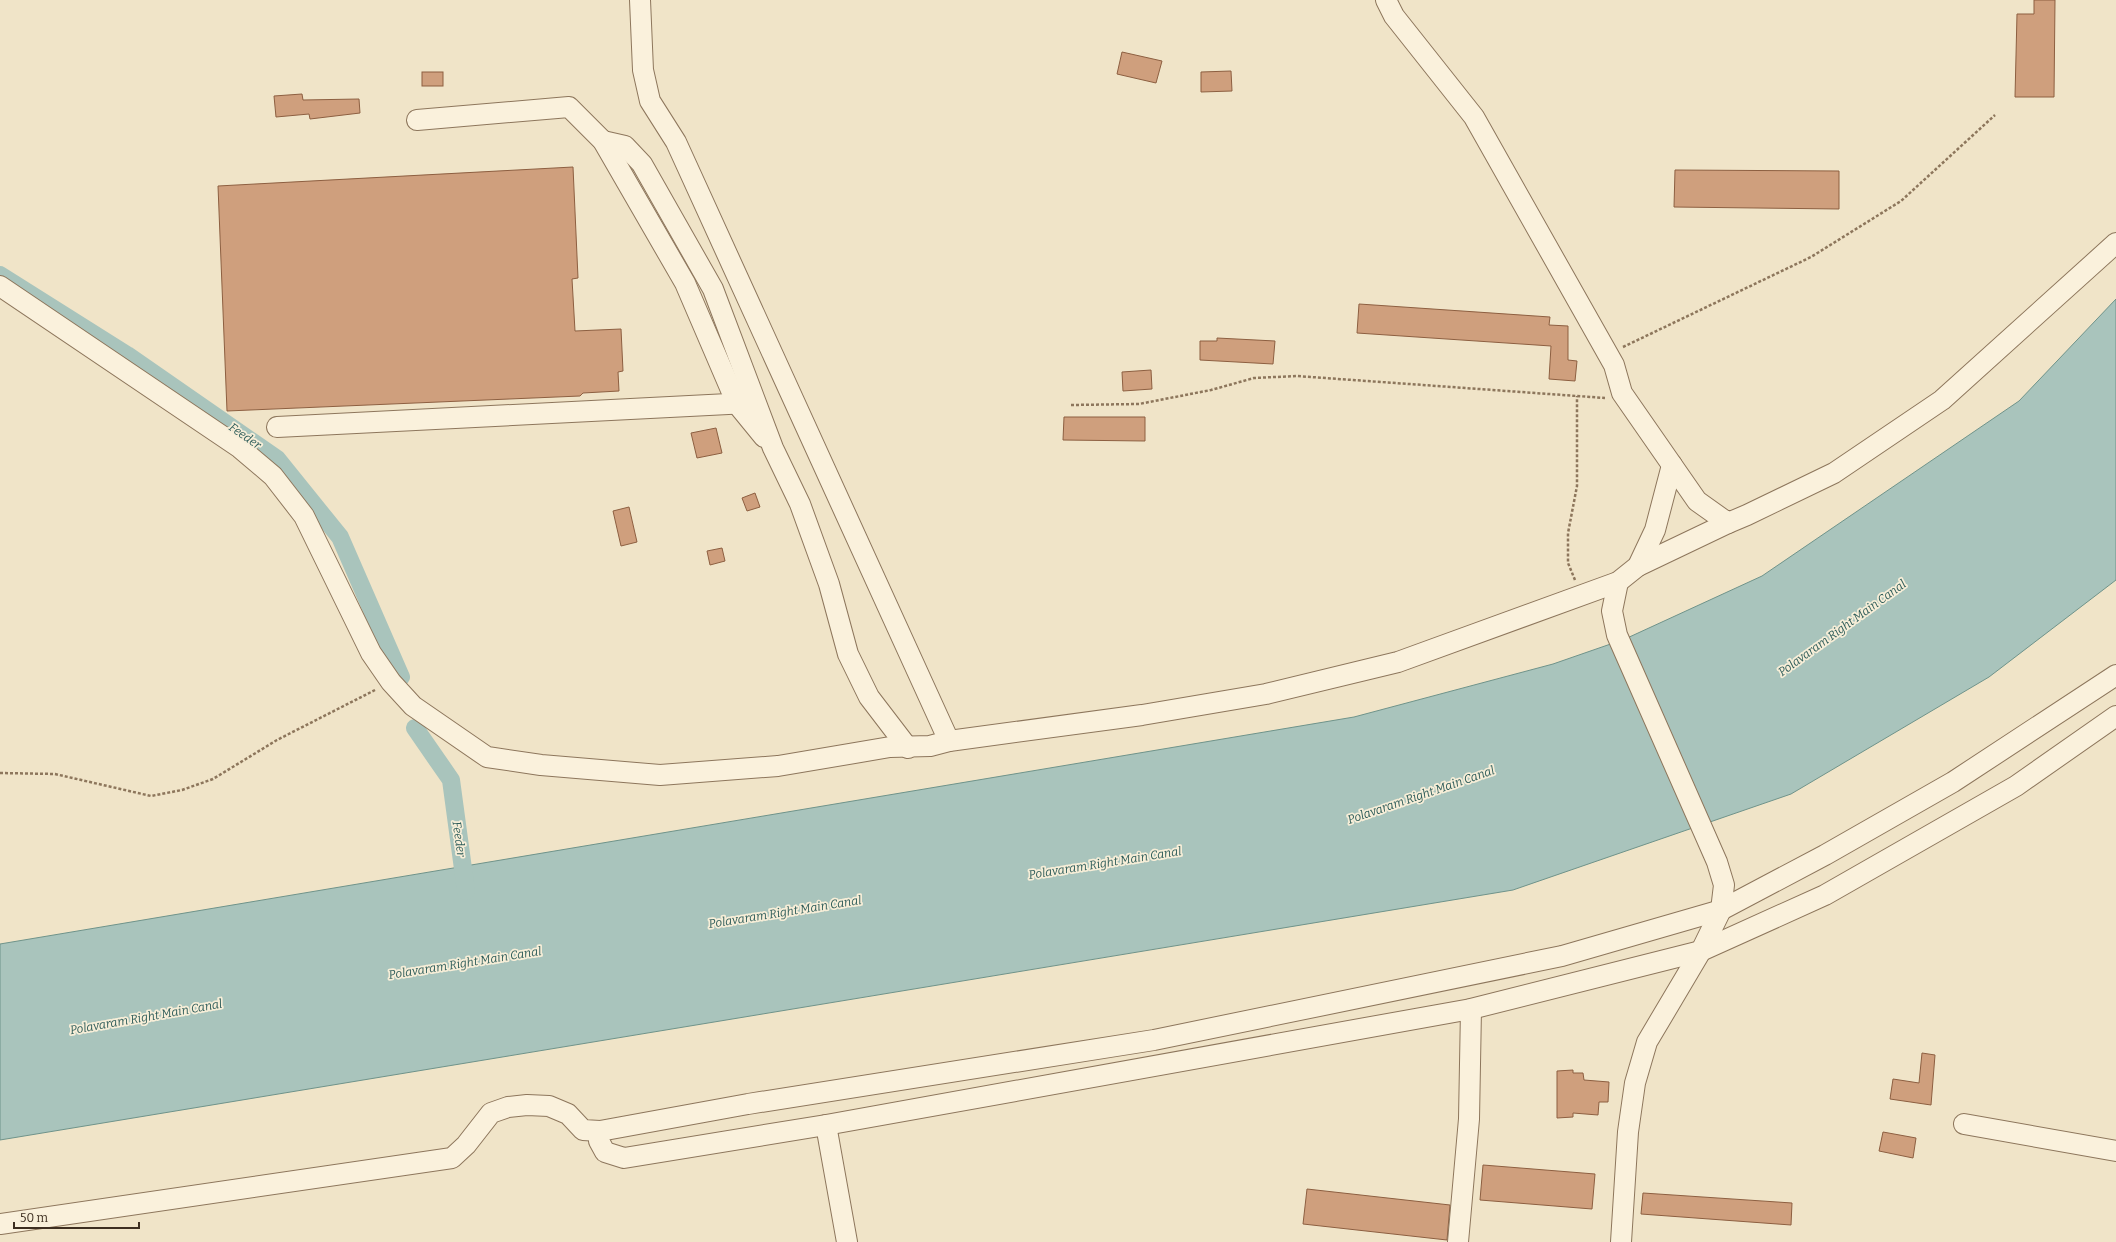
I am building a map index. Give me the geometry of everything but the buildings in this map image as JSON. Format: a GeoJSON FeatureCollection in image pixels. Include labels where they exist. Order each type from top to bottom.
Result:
{"type":"FeatureCollection","features":[{"type":"Feature","properties":{"kind":"street"},"geometry":{"type":"LineString","coordinates":[[640,0],[643,70],[650,101],[676,142],[949,741]]}},
{"type":"Feature","properties":{"kind":"street"},"geometry":{"type":"LineString","coordinates":[[1386,0],[1394,16],[1474,117],[1614,365],[1622,393],[1698,501],[1728,523]]}},
{"type":"Feature","properties":{"kind":"street"},"geometry":{"type":"LineString","coordinates":[[417,120],[569,107],[603,141],[625,146],[642,164],[712,289],[747,403],[773,448],[800,504],[829,584],[848,654],[869,697],[908,748]]}},
{"type":"Feature","properties":{"kind":"street"},"geometry":{"type":"LineString","coordinates":[[0,286],[240,448],[273,476],[304,516],[371,652],[391,682],[413,706],[487,757],[541,765],[660,775],[778,766],[890,747],[908,748],[930,746],[949,741],[1142,715],[1266,694],[1398,662],[1618,582],[1638,566],[1834,474],[1942,400],[2116,243]]}},
{"type":"Feature","properties":{"kind":"street"},"geometry":{"type":"LineString","coordinates":[[277,427],[747,403]]}},
{"type":"Feature","properties":{"kind":"street"},"geometry":{"type":"LineString","coordinates":[[1638,566],[1655,530],[1672,465]]}},
{"type":"Feature","properties":{"kind":"street"},"geometry":{"type":"LineString","coordinates":[[1618,582],[1612,611],[1617,636],[1718,862],[1724,885],[1721,910],[1701,951],[1648,1042],[1635,1083],[1628,1132],[1621,1242]]}},
{"type":"Feature","properties":{"kind":"street"},"geometry":{"type":"LineString","coordinates":[[0,1224],[452,1158],[466,1145],[491,1113],[508,1107],[527,1105],[549,1106],[568,1114],[583,1130],[600,1131],[748,1104],[1154,1040],[1562,956],[1721,910],[1825,855],[1953,782],[2116,675]]}},
{"type":"Feature","properties":{"kind":"street"},"geometry":{"type":"LineString","coordinates":[[600,1131],[599,1141],[605,1152],[624,1158],[826,1125],[1471,1009],[1701,951],[1832,891],[2016,786],[2116,716]]}},
{"type":"Feature","properties":{"kind":"street"},"geometry":{"type":"LineString","coordinates":[[1458,1242],[1469,1119],[1471,1009]]}},
{"type":"Feature","properties":{"kind":"street"},"geometry":{"type":"LineString","coordinates":[[1964,1124],[2116,1151]]}},
{"type":"Feature","properties":{"kind":"street"},"geometry":{"type":"LineString","coordinates":[[826,1125],[847,1242]]}},
{"type":"Feature","properties":{"kind":"path"},"geometry":{"type":"LineString","coordinates":[[1607,355],[1811,257],[1901,201],[1995,115]]}},
{"type":"Feature","properties":{"kind":"path"},"geometry":{"type":"LineString","coordinates":[[1072,405],[1139,404],[1212,390],[1254,378],[1297,376],[1607,398],[1622,393]]}},
{"type":"Feature","properties":{"kind":"path"},"geometry":{"type":"LineString","coordinates":[[1577,396],[1577,486],[1568,533],[1568,563],[1582,595]]}},
{"type":"Feature","properties":{"kind":"path"},"geometry":{"type":"LineString","coordinates":[[0,773],[55,774],[151,796],[182,790],[213,779],[277,740],[391,682]]}},
{"type":"Feature","properties":{"kind":"water","name":"Polavaram Right Main Canal"},"geometry":{"type":"Polygon","coordinates":[[[2116,299],[2116,580],[1989,677],[1791,794],[1513,890],[0,1140],[0,944],[1354,717],[1553,664],[1625,639],[1762,576],[2019,401],[2116,299]]]}},
{"type":"Feature","properties":{"kind":"waterway","name":"Feeder"},"geometry":{"type":"LineString","coordinates":[[0,275],[127,355],[277,459],[340,537],[401,677]]}},
{"type":"Feature","properties":{"kind":"waterway","name":"Feeder"},"geometry":{"type":"LineString","coordinates":[[415,728],[451,780],[466,891]]}}]}
